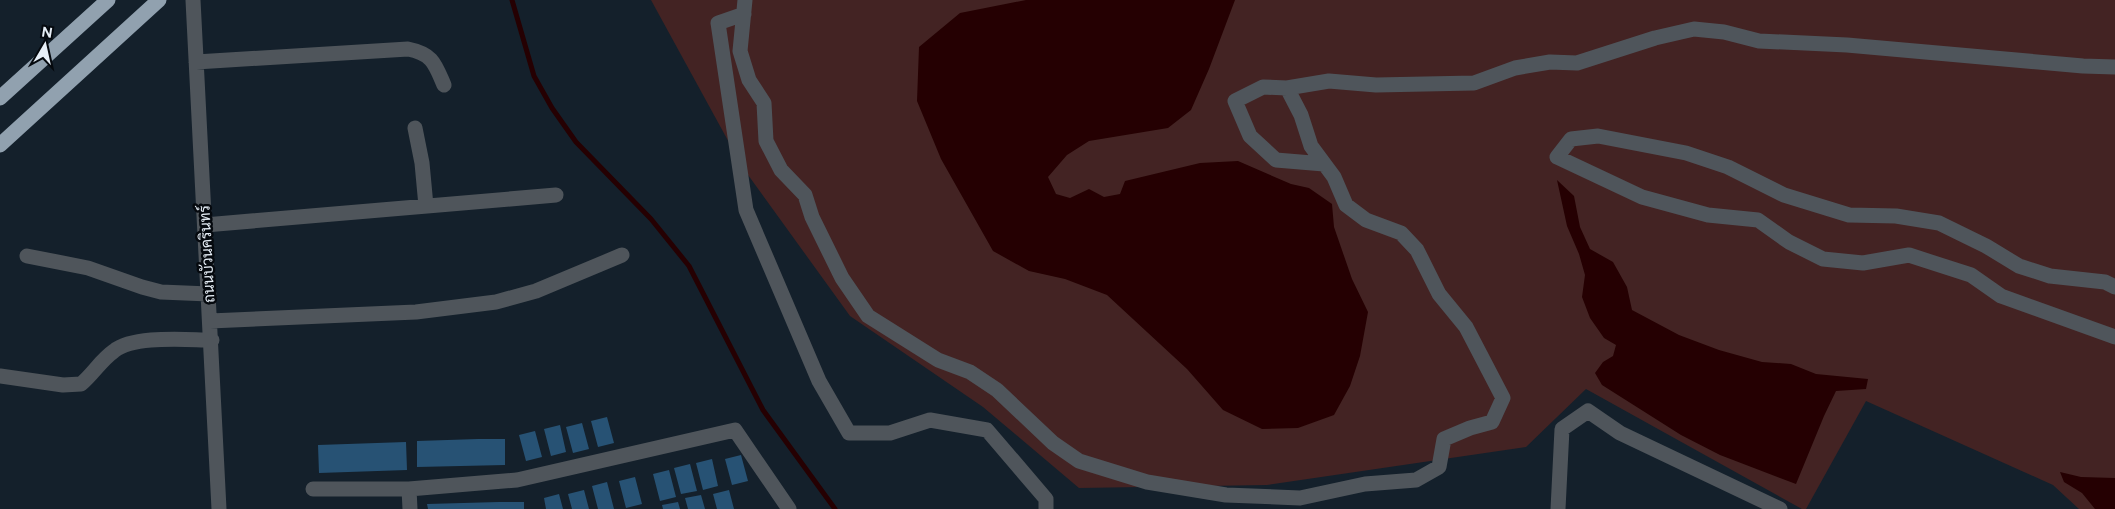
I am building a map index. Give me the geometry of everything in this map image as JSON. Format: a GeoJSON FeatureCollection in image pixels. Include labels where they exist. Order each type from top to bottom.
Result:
{"type":"FeatureCollection","features":[{"type":"Feature","properties":{"kind":"highway"},"geometry":{"type":"LineString","coordinates":[[0,98],[108,0]]}},
{"type":"Feature","properties":{"kind":"highway"},"geometry":{"type":"LineString","coordinates":[[0,145],[159,0]]}},
{"type":"Feature","properties":{"kind":"street","name":"ถนนบัวนครินทร์"},"geometry":{"type":"LineString","coordinates":[[193,0],[212,340],[219,509]]}},
{"type":"Feature","properties":{"kind":"street"},"geometry":{"type":"LineString","coordinates":[[745,7],[740,51],[749,80],[764,104],[766,141],[781,170],[805,195],[812,217],[842,278],[868,316],[938,360],[970,372],[997,390],[1053,443],[1079,461],[1147,482],[1226,495],[1300,498],[1365,484],[1416,480],[1439,468],[1444,440],[1470,428],[1492,422],[1503,398],[1466,327],[1438,294],[1417,250],[1401,233],[1366,220],[1346,205],[1334,178],[1310,146],[1301,116],[1287,88]]}},
{"type":"Feature","properties":{"kind":"street"},"geometry":{"type":"LineString","coordinates":[[745,7],[718,23],[746,210],[819,380],[849,433],[890,433],[930,420],[987,430],[1046,499],[1046,509]]}},
{"type":"Feature","properties":{"kind":"street"},"geometry":{"type":"LineString","coordinates":[[1324,164],[1276,160],[1250,136],[1235,102],[1263,87],[1287,88],[1329,81],[1376,85],[1474,83],[1515,68],[1550,62],[1577,63],[1655,38],[1694,29],[1724,32],[1760,41],[1847,45],[2083,66],[2115,67]]}},
{"type":"Feature","properties":{"kind":"street"},"geometry":{"type":"LineString","coordinates":[[196,62],[408,49],[422,52],[434,61],[444,85]]}},
{"type":"Feature","properties":{"kind":"street"},"geometry":{"type":"LineString","coordinates":[[415,128],[422,163],[426,206]]}},
{"type":"Feature","properties":{"kind":"street"},"geometry":{"type":"LineString","coordinates":[[2115,286],[2105,282],[2050,276],[2020,266],[1986,246],[1939,223],[1896,216],[1849,215],[1793,198],[1728,167],[1686,153],[1598,136],[1570,139],[1557,157],[1642,197],[1708,215],[1758,220],[1789,242],[1823,259],[1863,262],[1909,255],[1971,275],[2001,296],[2115,337]]}},
{"type":"Feature","properties":{"kind":"street"},"geometry":{"type":"LineString","coordinates":[[205,225],[556,195]]}},
{"type":"Feature","properties":{"kind":"street"},"geometry":{"type":"LineString","coordinates":[[210,321],[416,312],[496,302],[536,291],[622,255]]}},
{"type":"Feature","properties":{"kind":"street"},"geometry":{"type":"LineString","coordinates":[[27,256],[88,268],[161,292],[209,294]]}},
{"type":"Feature","properties":{"kind":"street"},"geometry":{"type":"LineString","coordinates":[[0,376],[63,385],[81,384],[115,350],[156,339],[212,340]]}},
{"type":"Feature","properties":{"kind":"street"},"geometry":{"type":"LineString","coordinates":[[1558,509],[1562,429],[1588,410],[1620,433],[1780,509]]}},
{"type":"Feature","properties":{"kind":"street"},"geometry":{"type":"LineString","coordinates":[[312,489],[409,489],[517,480],[735,430],[789,509]]}},
{"type":"Feature","properties":{"kind":"street"},"geometry":{"type":"LineString","coordinates":[[409,489],[410,509]]}},
{"type":"Feature","properties":{"kind":"shaded area"},"geometry":{"type":"Polygon","coordinates":[[[651,0],[2115,0],[2115,509],[2079,509],[2053,485],[1866,401],[1806,509],[1802,509],[1586,389],[1526,447],[1267,485],[1079,488],[983,407],[850,316],[743,168],[651,0]]]}},
{"type":"Feature","properties":{"kind":"shaded area"},"geometry":{"type":"Polygon","coordinates":[[[1026,0],[1235,0],[1191,110],[1168,128],[1089,141],[1067,155],[1048,177],[1056,194],[1070,198],[1089,189],[1104,197],[1120,194],[1125,181],[1200,163],[1238,161],[1291,184],[1309,188],[1332,204],[1334,227],[1352,279],[1368,312],[1360,356],[1350,386],[1334,415],[1298,428],[1262,429],[1223,410],[1187,369],[1107,295],[1065,279],[1029,271],[993,251],[941,159],[917,101],[919,47],[960,13],[1026,0]]]}},
{"type":"Feature","properties":{"kind":"shaded area"},"geometry":{"type":"Polygon","coordinates":[[[1557,180],[1574,196],[1580,227],[1590,249],[1613,262],[1627,287],[1632,310],[1679,335],[1719,350],[1762,362],[1791,364],[1816,374],[1868,379],[1866,389],[1836,391],[1796,484],[1720,455],[1681,435],[1602,385],[1595,373],[1603,362],[1613,356],[1616,345],[1604,338],[1590,318],[1582,297],[1585,275],[1579,254],[1567,226],[1557,180]]]}},
{"type":"Feature","properties":{"kind":"shaded area"},"geometry":{"type":"Polygon","coordinates":[[[2060,472],[2081,477],[2115,478],[2115,509],[2095,509],[2082,493],[2064,482],[2060,472]]]}},
{"type":"Feature","properties":{"kind":"building"},"geometry":{"type":"Polygon","coordinates":[[[607,417],[614,443],[598,447],[591,421],[607,417]]]}},
{"type":"Feature","properties":{"kind":"building"},"geometry":{"type":"Polygon","coordinates":[[[582,423],[589,449],[573,453],[566,427],[582,423]]]}},
{"type":"Feature","properties":{"kind":"building"},"geometry":{"type":"Polygon","coordinates":[[[560,425],[566,452],[551,456],[544,429],[560,425]]]}},
{"type":"Feature","properties":{"kind":"building"},"geometry":{"type":"Polygon","coordinates":[[[535,431],[542,457],[526,461],[519,435],[535,431]]]}},
{"type":"Feature","properties":{"kind":"building"},"geometry":{"type":"Polygon","coordinates":[[[505,439],[505,465],[417,467],[417,441],[505,439]]]}},
{"type":"Feature","properties":{"kind":"building"},"geometry":{"type":"Polygon","coordinates":[[[406,442],[407,470],[319,473],[318,445],[406,442]]]}},
{"type":"Feature","properties":{"kind":"building"},"geometry":{"type":"Polygon","coordinates":[[[741,455],[748,481],[732,485],[725,459],[741,455]]]}},
{"type":"Feature","properties":{"kind":"building"},"geometry":{"type":"Polygon","coordinates":[[[712,459],[718,486],[703,490],[696,463],[712,459]]]}},
{"type":"Feature","properties":{"kind":"building"},"geometry":{"type":"Polygon","coordinates":[[[690,464],[697,491],[681,494],[674,468],[690,464]]]}},
{"type":"Feature","properties":{"kind":"building"},"geometry":{"type":"Polygon","coordinates":[[[669,470],[676,497],[660,501],[653,474],[669,470]]]}},
{"type":"Feature","properties":{"kind":"building"},"geometry":{"type":"Polygon","coordinates":[[[635,477],[642,504],[626,508],[619,481],[635,477]]]}},
{"type":"Feature","properties":{"kind":"building"},"geometry":{"type":"Polygon","coordinates":[[[607,482],[614,509],[598,509],[592,486],[607,482]]]}},
{"type":"Feature","properties":{"kind":"building"},"geometry":{"type":"Polygon","coordinates":[[[584,490],[589,509],[572,509],[568,494],[584,490]]]}},
{"type":"Feature","properties":{"kind":"building"},"geometry":{"type":"Polygon","coordinates":[[[729,490],[734,509],[717,509],[713,494],[729,490]]]}},
{"type":"Feature","properties":{"kind":"building"},"geometry":{"type":"Polygon","coordinates":[[[559,494],[563,509],[546,509],[544,498],[559,494]]]}},
{"type":"Feature","properties":{"kind":"building"},"geometry":{"type":"Polygon","coordinates":[[[701,495],[705,509],[688,509],[685,498],[701,495]]]}},
{"type":"Feature","properties":{"kind":"building"},"geometry":{"type":"Polygon","coordinates":[[[524,502],[524,509],[428,509],[427,504],[524,502]]]}},
{"type":"Feature","properties":{"kind":"building"},"geometry":{"type":"Polygon","coordinates":[[[678,502],[680,509],[663,509],[662,505],[678,502]]]}},
{"type":"Feature","properties":{"kind":"waterway"},"geometry":{"type":"LineString","coordinates":[[512,0],[534,76],[552,108],[576,142],[651,219],[689,266],[763,410],[835,509]]}}]}
